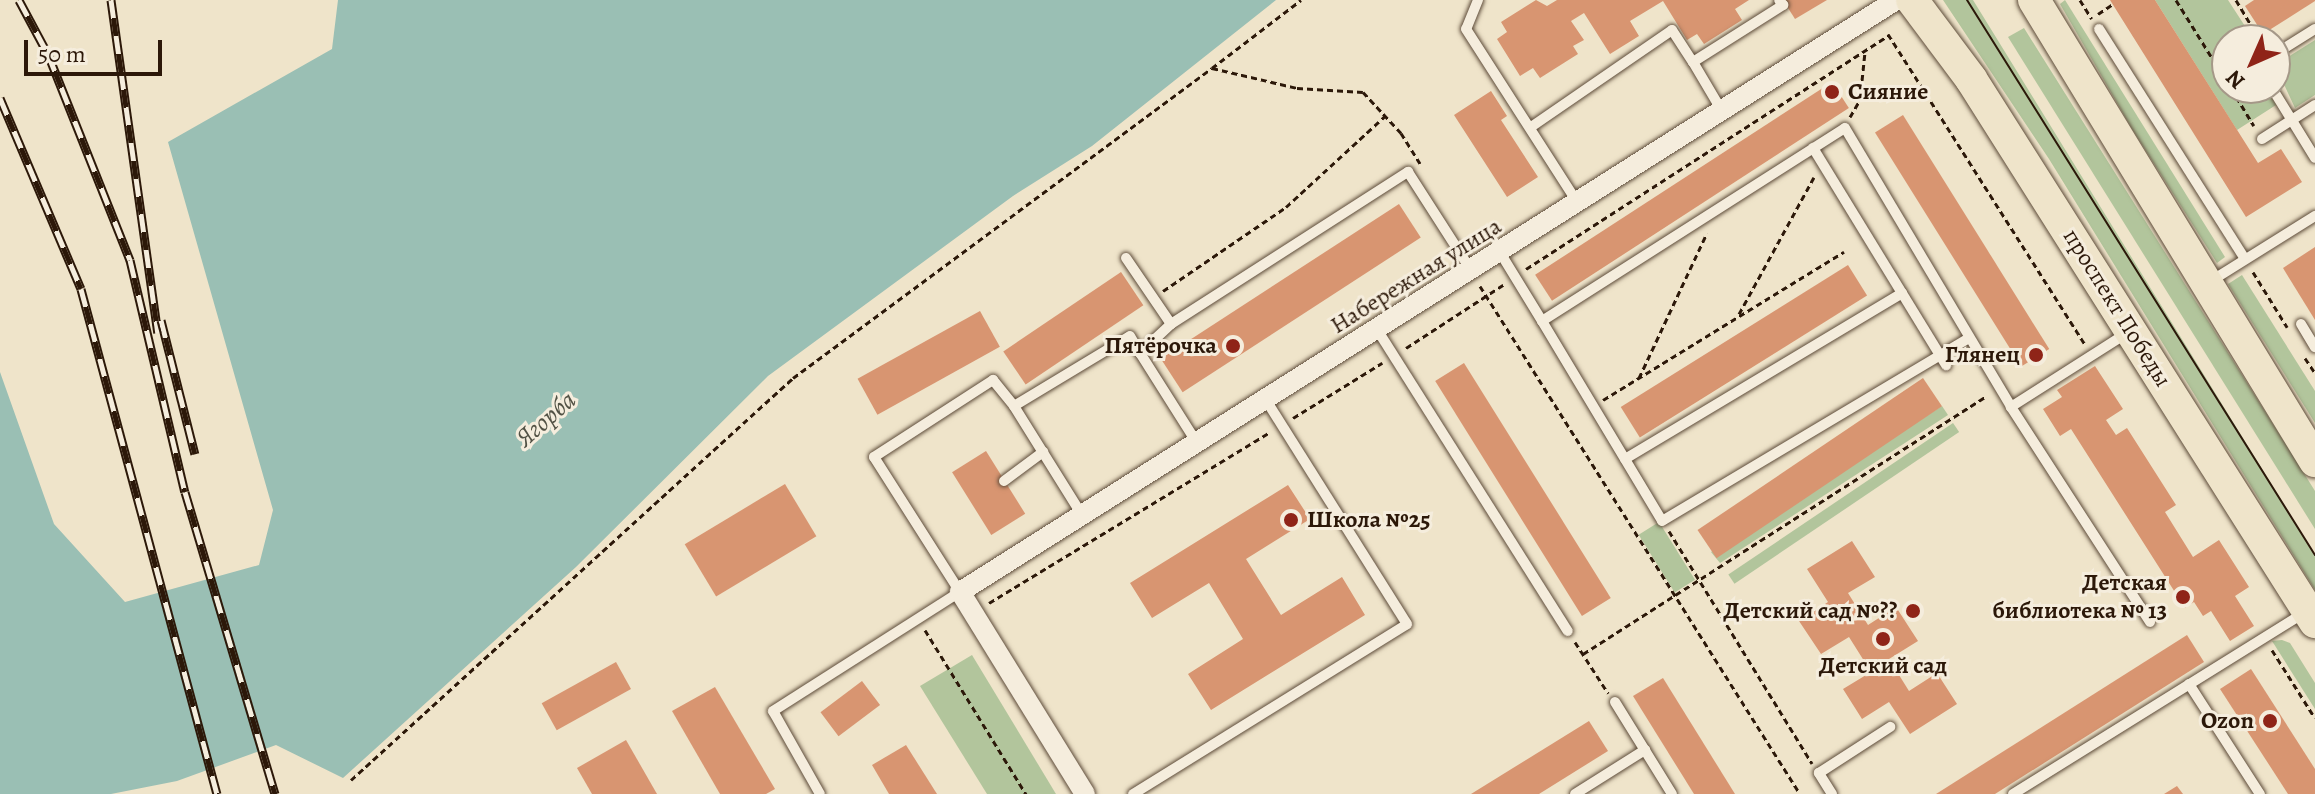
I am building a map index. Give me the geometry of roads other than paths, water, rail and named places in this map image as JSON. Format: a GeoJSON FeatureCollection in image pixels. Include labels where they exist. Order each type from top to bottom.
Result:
{"type":"FeatureCollection","features":[{"type":"Feature","properties":{"kind":"main road","name":"проспект Победы"},"geometry":{"type":"LineString","coordinates":[[1912,0],[1971,79],[2312,616]]}},
{"type":"Feature","properties":{"kind":"main road"},"geometry":{"type":"LineString","coordinates":[[2034,0],[2315,461]]}},
{"type":"Feature","properties":{"kind":"street","name":"Набережная улица"},"geometry":{"type":"LineString","coordinates":[[960,592],[1579,205],[1896,0]]}},
{"type":"Feature","properties":{"kind":"street"},"geometry":{"type":"LineString","coordinates":[[960,592],[1085,794]]}},
{"type":"Feature","properties":{"kind":"lane"},"geometry":{"type":"LineString","coordinates":[[1478,0],[1466,29],[1579,205]]}},
{"type":"Feature","properties":{"kind":"lane"},"geometry":{"type":"LineString","coordinates":[[1693,62],[1783,5],[1779,0]]}},
{"type":"Feature","properties":{"kind":"lane"},"geometry":{"type":"LineString","coordinates":[[2099,29],[2245,259]]}},
{"type":"Feature","properties":{"kind":"lane"},"geometry":{"type":"LineString","coordinates":[[2291,44],[2315,29]]}},
{"type":"Feature","properties":{"kind":"lane"},"geometry":{"type":"LineString","coordinates":[[1531,127],[1672,30],[1723,112]]}},
{"type":"Feature","properties":{"kind":"lane"},"geometry":{"type":"LineString","coordinates":[[2282,104],[2315,158]]}},
{"type":"Feature","properties":{"kind":"lane"},"geometry":{"type":"LineString","coordinates":[[2262,139],[2315,105]]}},
{"type":"Feature","properties":{"kind":"lane"},"geometry":{"type":"LineString","coordinates":[[1542,321],[1845,128],[2011,407],[2150,622]]}},
{"type":"Feature","properties":{"kind":"lane"},"geometry":{"type":"LineString","coordinates":[[1813,148],[1946,365]]}},
{"type":"Feature","properties":{"kind":"lane"},"geometry":{"type":"LineString","coordinates":[[1140,353],[1171,324],[1408,172],[1472,272]]}},
{"type":"Feature","properties":{"kind":"lane"},"geometry":{"type":"LineString","coordinates":[[2206,284],[2315,216]]}},
{"type":"Feature","properties":{"kind":"lane"},"geometry":{"type":"LineString","coordinates":[[1501,254],[1662,521],[1939,352],[1969,338]]}},
{"type":"Feature","properties":{"kind":"lane"},"geometry":{"type":"LineString","coordinates":[[1126,258],[1171,324]]}},
{"type":"Feature","properties":{"kind":"lane"},"geometry":{"type":"LineString","coordinates":[[1625,459],[1902,293]]}},
{"type":"Feature","properties":{"kind":"lane"},"geometry":{"type":"LineString","coordinates":[[2301,324],[2315,347]]}},
{"type":"Feature","properties":{"kind":"lane"},"geometry":{"type":"LineString","coordinates":[[2011,407],[2131,330]]}},
{"type":"Feature","properties":{"kind":"lane"},"geometry":{"type":"LineString","coordinates":[[1378,331],[1568,631]]}},
{"type":"Feature","properties":{"kind":"lane"},"geometry":{"type":"LineString","coordinates":[[1014,406],[1130,336],[1198,443]]}},
{"type":"Feature","properties":{"kind":"lane"},"geometry":{"type":"LineString","coordinates":[[820,794],[773,711],[960,592],[874,457],[993,380],[1014,406],[1082,515]]}},
{"type":"Feature","properties":{"kind":"lane"},"geometry":{"type":"LineString","coordinates":[[1133,794],[1407,624],[1266,400]]}},
{"type":"Feature","properties":{"kind":"lane"},"geometry":{"type":"LineString","coordinates":[[1004,481],[1043,452]]}},
{"type":"Feature","properties":{"kind":"lane"},"geometry":{"type":"LineString","coordinates":[[2013,794],[2264,637],[2312,616]]}},
{"type":"Feature","properties":{"kind":"lane"},"geometry":{"type":"LineString","coordinates":[[2189,684],[2260,794]]}},
{"type":"Feature","properties":{"kind":"lane"},"geometry":{"type":"LineString","coordinates":[[1615,702],[1672,794]]}},
{"type":"Feature","properties":{"kind":"lane"},"geometry":{"type":"LineString","coordinates":[[1832,794],[1819,773],[1890,727]]}},
{"type":"Feature","properties":{"kind":"lane"},"geometry":{"type":"LineString","coordinates":[[1575,794],[1645,750]]}},
{"type":"Feature","properties":{"kind":"water","name":"Ягорба"},"geometry":{"type":"Polygon","coordinates":[[[338,0],[1276,0],[1092,146],[1013,196],[768,376],[576,567],[343,778],[276,745],[177,781],[111,794],[0,794],[0,372],[54,524],[125,602],[259,565],[273,510],[168,142],[332,49],[338,0]]]}},
{"type":"Feature","properties":{"kind":"tram line"},"geometry":{"type":"LineString","coordinates":[[1967,0],[2315,555]]}},
{"type":"Feature","properties":{"kind":"railway"},"geometry":{"type":"LineString","coordinates":[[19,0],[48,54],[130,260],[185,492],[275,794]]}},
{"type":"Feature","properties":{"kind":"railway"},"geometry":{"type":"LineString","coordinates":[[111,0],[158,333]]}},
{"type":"Feature","properties":{"kind":"railway"},"geometry":{"type":"LineString","coordinates":[[0,98],[81,289],[217,794]]}},
{"type":"Feature","properties":{"kind":"railway"},"geometry":{"type":"LineString","coordinates":[[161,320],[195,454]]}},
{"type":"Feature","properties":{"kind":"place","name":"Сияние"},"geometry":{"type":"Point","coordinates":[1832,92]}},
{"type":"Feature","properties":{"kind":"place","name":"Пятёрочка"},"geometry":{"type":"Point","coordinates":[1233,346]}},
{"type":"Feature","properties":{"kind":"place","name":"Глянец"},"geometry":{"type":"Point","coordinates":[2036,355]}},
{"type":"Feature","properties":{"kind":"place","name":"Школа №25"},"geometry":{"type":"Point","coordinates":[1291,520]}},
{"type":"Feature","properties":{"kind":"place","name":"Детская библиотека № 13"},"geometry":{"type":"Point","coordinates":[2183,597]}},
{"type":"Feature","properties":{"kind":"place","name":"Детский сад №??"},"geometry":{"type":"Point","coordinates":[1913,611]}},
{"type":"Feature","properties":{"kind":"place","name":"Детский сад"},"geometry":{"type":"Point","coordinates":[1883,639]}},
{"type":"Feature","properties":{"kind":"place","name":"Ozon"},"geometry":{"type":"Point","coordinates":[2270,721]}}]}
